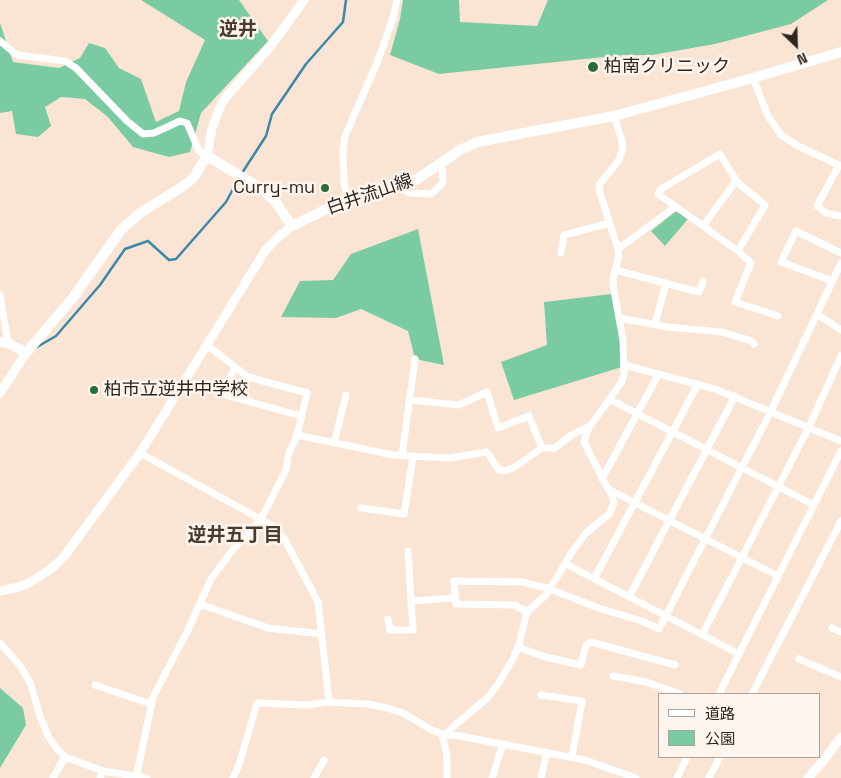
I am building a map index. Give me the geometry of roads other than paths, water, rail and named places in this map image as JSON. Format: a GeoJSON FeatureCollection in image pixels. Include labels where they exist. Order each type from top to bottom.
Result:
{"type":"FeatureCollection","features":[{"type":"Feature","properties":{"kind":"main road","name":"白井流山線"},"geometry":{"type":"LineString","coordinates":[[292,226],[347,200],[398,187],[426,175],[460,150],[477,142],[614,116],[841,52]]}},
{"type":"Feature","properties":{"kind":"main road"},"geometry":{"type":"LineString","coordinates":[[4,342],[26,353],[72,299],[121,230],[140,213],[194,178],[207,156],[262,189],[275,201],[292,226]]}},
{"type":"Feature","properties":{"kind":"street"},"geometry":{"type":"LineString","coordinates":[[0,41],[17,55],[65,61],[76,68],[127,122],[143,134],[154,133],[180,121],[187,123],[199,151],[207,156],[213,122],[223,102],[270,47],[304,0]]}},
{"type":"Feature","properties":{"kind":"street"},"geometry":{"type":"LineString","coordinates":[[347,200],[343,151],[345,136],[377,63],[393,18],[397,0]]}},
{"type":"Feature","properties":{"kind":"street"},"geometry":{"type":"LineString","coordinates":[[753,78],[768,116],[781,135],[798,146],[840,165],[817,206],[826,213],[841,216]]}},
{"type":"Feature","properties":{"kind":"street"},"geometry":{"type":"LineString","coordinates":[[614,116],[622,144],[622,152],[619,160],[599,185],[619,256],[613,285],[623,340],[624,375],[621,383],[591,425],[584,442],[602,479],[610,490],[778,576]]}},
{"type":"Feature","properties":{"kind":"street"},"geometry":{"type":"LineString","coordinates":[[738,252],[765,205],[736,181],[720,154],[662,189],[658,194],[751,263],[735,302],[778,316]]}},
{"type":"Feature","properties":{"kind":"street"},"geometry":{"type":"LineString","coordinates":[[398,187],[411,193],[430,194],[443,183],[442,163]]}},
{"type":"Feature","properties":{"kind":"street"},"geometry":{"type":"LineString","coordinates":[[703,226],[736,181]]}},
{"type":"Feature","properties":{"kind":"street"},"geometry":{"type":"LineString","coordinates":[[618,249],[676,207]]}},
{"type":"Feature","properties":{"kind":"street"},"geometry":{"type":"LineString","coordinates":[[561,253],[564,235],[610,223]]}},
{"type":"Feature","properties":{"kind":"street"},"geometry":{"type":"LineString","coordinates":[[0,591],[19,587],[36,579],[63,558],[140,452],[265,251],[292,226]]}},
{"type":"Feature","properties":{"kind":"street"},"geometry":{"type":"LineString","coordinates":[[832,281],[781,262],[796,231],[841,253]]}},
{"type":"Feature","properties":{"kind":"street"},"geometry":{"type":"LineString","coordinates":[[528,612],[514,605],[456,604],[454,581],[522,582],[550,589],[602,609],[642,621],[659,630],[771,411],[841,263]]}},
{"type":"Feature","properties":{"kind":"street"},"geometry":{"type":"LineString","coordinates":[[615,270],[699,292],[703,281]]}},
{"type":"Feature","properties":{"kind":"street"},"geometry":{"type":"LineString","coordinates":[[655,324],[666,284]]}},
{"type":"Feature","properties":{"kind":"street"},"geometry":{"type":"LineString","coordinates":[[0,296],[4,342]]}},
{"type":"Feature","properties":{"kind":"street"},"geometry":{"type":"LineString","coordinates":[[817,314],[841,330]]}},
{"type":"Feature","properties":{"kind":"street"},"geometry":{"type":"LineString","coordinates":[[619,318],[722,332],[752,341],[754,344]]}},
{"type":"Feature","properties":{"kind":"street"},"geometry":{"type":"LineString","coordinates":[[136,777],[153,697],[188,630],[210,579],[261,519],[286,470],[288,456],[297,435],[307,393],[248,377],[207,345]]}},
{"type":"Feature","properties":{"kind":"street"},"geometry":{"type":"LineString","coordinates":[[0,393],[26,353]]}},
{"type":"Feature","properties":{"kind":"street"},"geometry":{"type":"LineString","coordinates":[[702,635],[809,427],[841,356]]}},
{"type":"Feature","properties":{"kind":"street"},"geometry":{"type":"LineString","coordinates":[[402,456],[416,359]]}},
{"type":"Feature","properties":{"kind":"street"},"geometry":{"type":"LineString","coordinates":[[624,365],[698,384],[735,396],[841,441]]}},
{"type":"Feature","properties":{"kind":"street"},"geometry":{"type":"LineString","coordinates":[[235,367],[222,394],[301,416]]}},
{"type":"Feature","properties":{"kind":"street"},"geometry":{"type":"LineString","coordinates":[[602,479],[658,375]]}},
{"type":"Feature","properties":{"kind":"street"},"geometry":{"type":"LineString","coordinates":[[594,579],[698,384]]}},
{"type":"Feature","properties":{"kind":"street"},"geometry":{"type":"LineString","coordinates":[[410,400],[459,405],[487,392],[498,428],[529,416],[542,448]]}},
{"type":"Feature","properties":{"kind":"street"},"geometry":{"type":"LineString","coordinates":[[334,444],[346,395]]}},
{"type":"Feature","properties":{"kind":"street"},"geometry":{"type":"LineString","coordinates":[[629,597],[735,396]]}},
{"type":"Feature","properties":{"kind":"street"},"geometry":{"type":"LineString","coordinates":[[609,399],[814,505]]}},
{"type":"Feature","properties":{"kind":"street"},"geometry":{"type":"LineString","coordinates":[[297,435],[334,444],[413,457],[449,458],[486,452],[499,470],[504,471],[515,467],[542,448],[555,448],[570,436],[591,425]]}},
{"type":"Feature","properties":{"kind":"street"},"geometry":{"type":"LineString","coordinates":[[720,693],[841,451]]}},
{"type":"Feature","properties":{"kind":"street"},"geometry":{"type":"LineString","coordinates":[[140,452],[273,526],[285,540],[318,602],[329,702]]}},
{"type":"Feature","properties":{"kind":"street"},"geometry":{"type":"LineString","coordinates":[[361,508],[404,514],[413,457]]}},
{"type":"Feature","properties":{"kind":"street"},"geometry":{"type":"LineString","coordinates":[[444,734],[488,697],[513,659],[528,612],[550,589],[586,533],[609,514],[614,503],[610,490]]}},
{"type":"Feature","properties":{"kind":"street"},"geometry":{"type":"LineString","coordinates":[[753,693],[841,521]]}},
{"type":"Feature","properties":{"kind":"street"},"geometry":{"type":"LineString","coordinates":[[388,619],[390,630],[412,630],[408,550]]}},
{"type":"Feature","properties":{"kind":"street"},"geometry":{"type":"LineString","coordinates":[[566,564],[739,654]]}},
{"type":"Feature","properties":{"kind":"street"},"geometry":{"type":"LineString","coordinates":[[411,600],[455,598]]}},
{"type":"Feature","properties":{"kind":"street"},"geometry":{"type":"LineString","coordinates":[[200,604],[268,628],[322,634]]}},
{"type":"Feature","properties":{"kind":"street"},"geometry":{"type":"LineString","coordinates":[[832,628],[841,632]]}},
{"type":"Feature","properties":{"kind":"street"},"geometry":{"type":"LineString","coordinates":[[518,647],[542,656],[581,664],[586,645],[591,642],[675,665]]}},
{"type":"Feature","properties":{"kind":"street"},"geometry":{"type":"LineString","coordinates":[[0,643],[21,667],[31,686],[48,736],[65,757],[102,774],[147,778]]}},
{"type":"Feature","properties":{"kind":"street"},"geometry":{"type":"LineString","coordinates":[[799,658],[841,677]]}},
{"type":"Feature","properties":{"kind":"street"},"geometry":{"type":"LineString","coordinates":[[613,676],[646,682],[677,693]]}},
{"type":"Feature","properties":{"kind":"street"},"geometry":{"type":"LineString","coordinates":[[95,685],[151,704]]}},
{"type":"Feature","properties":{"kind":"street"},"geometry":{"type":"LineString","coordinates":[[541,695],[582,701],[572,758]]}},
{"type":"Feature","properties":{"kind":"street"},"geometry":{"type":"LineString","coordinates":[[233,778],[239,766],[258,703],[307,705],[329,702],[368,704],[387,708],[403,713],[444,734],[585,760],[636,778]]}},
{"type":"Feature","properties":{"kind":"street"},"geometry":{"type":"LineString","coordinates":[[444,734],[447,778]]}},
{"type":"Feature","properties":{"kind":"street"},"geometry":{"type":"LineString","coordinates":[[808,778],[841,737]]}},
{"type":"Feature","properties":{"kind":"street"},"geometry":{"type":"LineString","coordinates":[[492,778],[504,744]]}},
{"type":"Feature","properties":{"kind":"street"},"geometry":{"type":"LineString","coordinates":[[541,778],[547,752]]}},
{"type":"Feature","properties":{"kind":"street"},"geometry":{"type":"LineString","coordinates":[[53,778],[65,757]]}},
{"type":"Feature","properties":{"kind":"street"},"geometry":{"type":"LineString","coordinates":[[677,778],[687,758]]}},
{"type":"Feature","properties":{"kind":"street"},"geometry":{"type":"LineString","coordinates":[[709,778],[719,758]]}},
{"type":"Feature","properties":{"kind":"street"},"geometry":{"type":"LineString","coordinates":[[314,778],[324,760]]}},
{"type":"Feature","properties":{"kind":"waterway"},"geometry":{"type":"LineString","coordinates":[[242,173],[266,136],[272,114],[306,64],[343,22],[346,0]]}},
{"type":"Feature","properties":{"kind":"waterway"},"geometry":{"type":"LineString","coordinates":[[37,347],[56,336],[100,285],[125,249],[148,241],[169,260],[176,259],[226,202],[239,178]]}},
{"type":"Feature","properties":{"kind":"place","name":"柏南クリニック"},"geometry":{"type":"Point","coordinates":[593,67]}},
{"type":"Feature","properties":{"kind":"place","name":"Curry-mu"},"geometry":{"type":"Point","coordinates":[325,188]}},
{"type":"Feature","properties":{"kind":"place","name":"柏市立逆井中学校"},"geometry":{"type":"Point","coordinates":[94,390]}},
{"type":"Feature","properties":{"kind":"district","name":"逆井"},"geometry":{"type":"Point","coordinates":[238,30]}},
{"type":"Feature","properties":{"kind":"district","name":"逆井五丁目"},"geometry":{"type":"Point","coordinates":[235,536]}}]}
